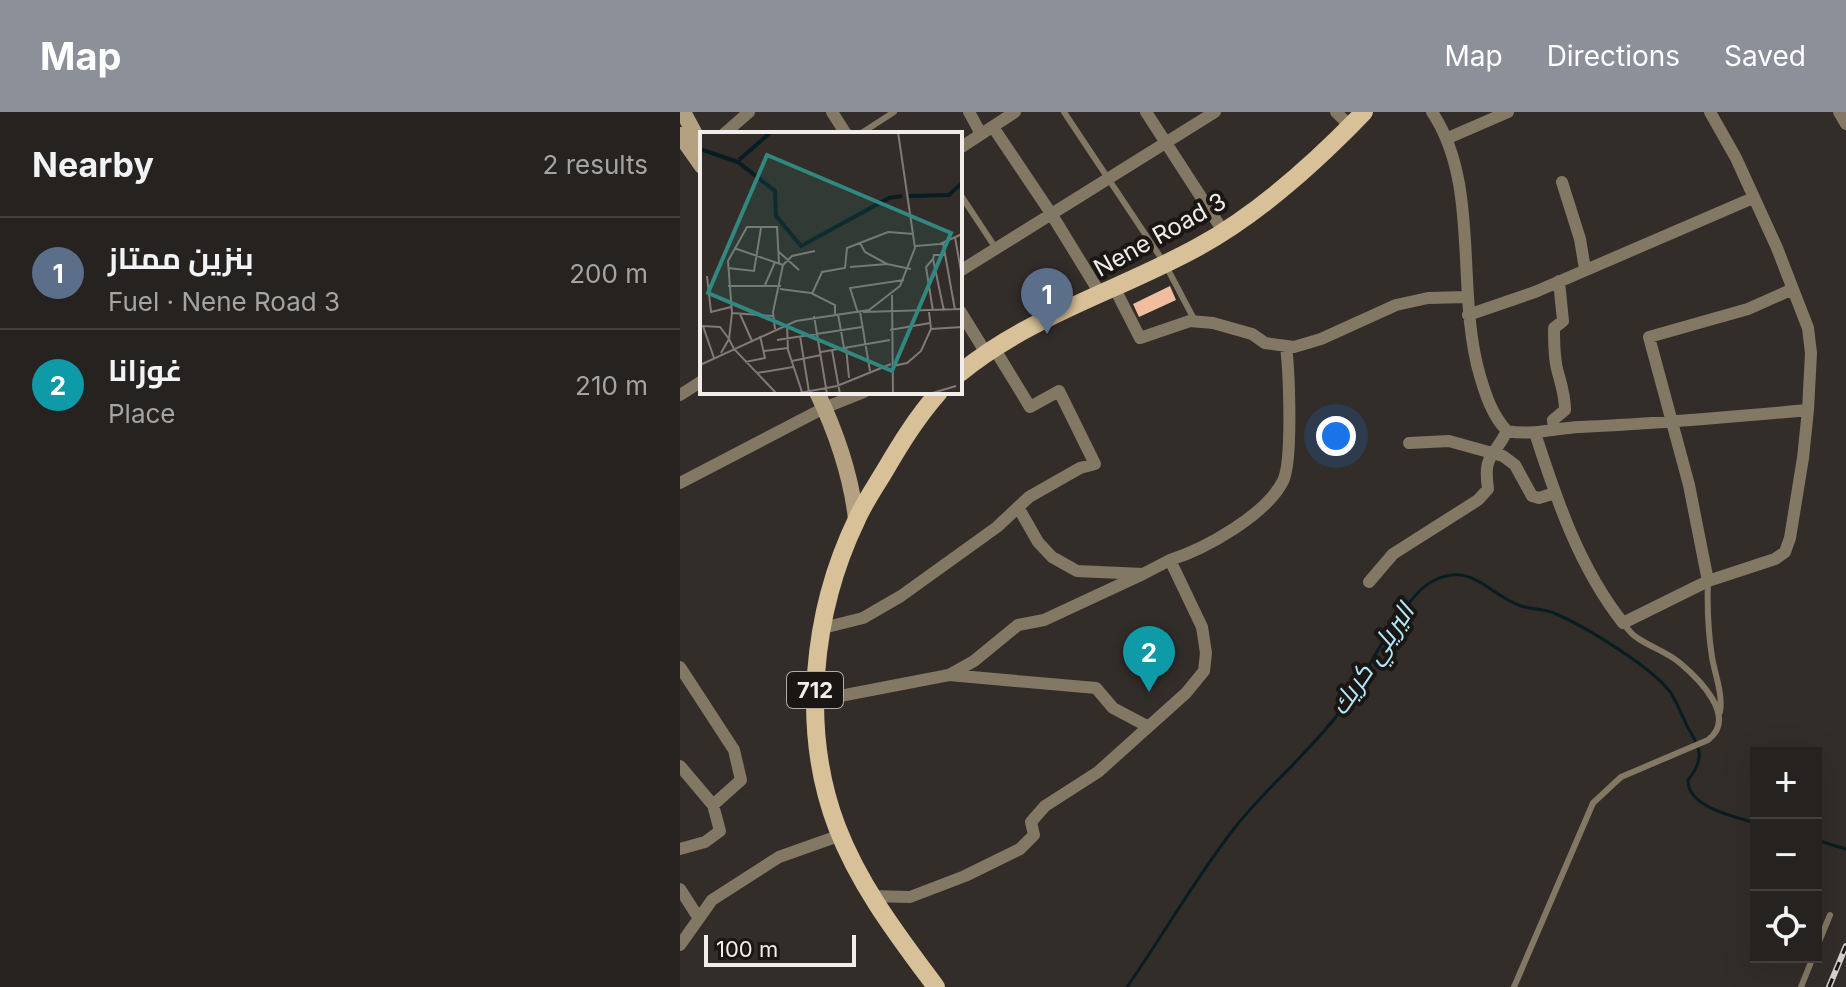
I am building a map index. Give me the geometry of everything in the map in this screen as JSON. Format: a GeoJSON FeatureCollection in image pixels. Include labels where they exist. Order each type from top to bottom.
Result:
{"type":"FeatureCollection","features":[{"type":"Feature","properties":{"kind":"main road","name":"Nene Road 3"},"geometry":{"type":"LineString","coordinates":[[974,360],[1201,246],[1258,207],[1312,164],[1357,119]]}},
{"type":"Feature","properties":{"kind":"main road","name":"712"},"geometry":{"type":"LineString","coordinates":[[936,987],[870,896],[841,835],[825,787],[814,701],[830,589],[856,519],[916,417],[937,394]]}},
{"type":"Feature","properties":{"kind":"street"},"geometry":{"type":"LineString","coordinates":[[683,112],[687,144],[700,163]]}},
{"type":"Feature","properties":{"kind":"street"},"geometry":{"type":"LineString","coordinates":[[726,132],[749,112]]}},
{"type":"Feature","properties":{"kind":"street"},"geometry":{"type":"LineString","coordinates":[[832,112],[845,132]]}},
{"type":"Feature","properties":{"kind":"street"},"geometry":{"type":"LineString","coordinates":[[969,112],[987,130],[1052,215],[1140,338],[1167,327],[1195,321],[1252,334],[1265,343],[1294,347],[1321,339],[1396,305],[1428,298],[1466,297]]}},
{"type":"Feature","properties":{"kind":"street"},"geometry":{"type":"LineString","coordinates":[[962,147],[1015,112]]}},
{"type":"Feature","properties":{"kind":"street"},"geometry":{"type":"LineString","coordinates":[[1146,112],[1223,231]]}},
{"type":"Feature","properties":{"kind":"street"},"geometry":{"type":"LineString","coordinates":[[962,270],[1215,112]]}},
{"type":"Feature","properties":{"kind":"street"},"geometry":{"type":"LineString","coordinates":[[1336,112],[1357,119]]}},
{"type":"Feature","properties":{"kind":"street"},"geometry":{"type":"LineString","coordinates":[[1432,112],[1448,138],[1458,172],[1466,297],[1475,361],[1497,421],[1507,431],[1535,433],[1577,427],[1673,423],[1808,410]]}},
{"type":"Feature","properties":{"kind":"street"},"geometry":{"type":"LineString","coordinates":[[1448,138],[1508,112]]}},
{"type":"Feature","properties":{"kind":"street"},"geometry":{"type":"LineString","coordinates":[[1535,433],[1575,546],[1605,600],[1623,623],[1708,581],[1775,559],[1785,552],[1803,458],[1808,410],[1811,353],[1808,328],[1753,198],[1720,126],[1710,112]]}},
{"type":"Feature","properties":{"kind":"street"},"geometry":{"type":"LineString","coordinates":[[1839,112],[1846,124]]}},
{"type":"Feature","properties":{"kind":"street"},"geometry":{"type":"LineString","coordinates":[[1562,182],[1580,239],[1585,269]]}},
{"type":"Feature","properties":{"kind":"street"},"geometry":{"type":"LineString","coordinates":[[1468,315],[1559,281],[1753,198]]}},
{"type":"Feature","properties":{"kind":"street"},"geometry":{"type":"LineString","coordinates":[[1554,430],[1553,420],[1565,410],[1565,394],[1556,367],[1554,343],[1554,328],[1563,321],[1559,281]]}},
{"type":"Feature","properties":{"kind":"street"},"geometry":{"type":"LineString","coordinates":[[1708,581],[1689,485],[1649,337],[1748,309],[1793,289]]}},
{"type":"Feature","properties":{"kind":"street"},"geometry":{"type":"LineString","coordinates":[[823,628],[863,618],[901,596],[997,527],[1047,486],[1080,468],[1095,464],[1059,391],[1030,407],[974,360],[962,318]]}},
{"type":"Feature","properties":{"kind":"street"},"geometry":{"type":"LineString","coordinates":[[949,675],[974,661],[1018,625],[1044,620],[1170,560],[1197,551],[1210,540],[1253,518],[1283,481],[1287,464],[1289,379],[1286,346]]}},
{"type":"Feature","properties":{"kind":"street"},"geometry":{"type":"LineString","coordinates":[[680,395],[700,382]]}},
{"type":"Feature","properties":{"kind":"street"},"geometry":{"type":"LineString","coordinates":[[818,394],[853,492],[856,519]]}},
{"type":"Feature","properties":{"kind":"street"},"geometry":{"type":"LineString","coordinates":[[680,483],[824,408],[859,394]]}},
{"type":"Feature","properties":{"kind":"street"},"geometry":{"type":"LineString","coordinates":[[1369,582],[1393,554],[1478,500],[1488,489],[1485,471],[1488,457],[1507,431]]}},
{"type":"Feature","properties":{"kind":"street"},"geometry":{"type":"LineString","coordinates":[[1409,443],[1449,441],[1503,456],[1515,465],[1532,496],[1539,498],[1555,493]]}},
{"type":"Feature","properties":{"kind":"street"},"geometry":{"type":"LineString","coordinates":[[1018,507],[1038,542],[1052,557],[1077,571],[1143,574]]}},
{"type":"Feature","properties":{"kind":"street"},"geometry":{"type":"LineString","coordinates":[[870,896],[910,897],[965,876],[1020,849],[1034,835],[1031,822],[1045,806],[1098,772],[1186,693],[1204,671],[1206,653],[1202,627],[1170,560]]}},
{"type":"Feature","properties":{"kind":"street"},"geometry":{"type":"LineString","coordinates":[[680,667],[734,750],[741,780],[713,805]]}},
{"type":"Feature","properties":{"kind":"street"},"geometry":{"type":"LineString","coordinates":[[814,701],[949,675],[1096,688],[1113,708],[1147,726]]}},
{"type":"Feature","properties":{"kind":"street"},"geometry":{"type":"LineString","coordinates":[[680,766],[713,805],[720,831],[705,842],[680,849]]}},
{"type":"Feature","properties":{"kind":"street"},"geometry":{"type":"LineString","coordinates":[[680,945],[712,900],[779,857],[841,835]]}},
{"type":"Feature","properties":{"kind":"street"},"geometry":{"type":"LineString","coordinates":[[680,889],[698,917]]}},
{"type":"Feature","properties":{"kind":"lane"},"geometry":{"type":"LineString","coordinates":[[863,132],[894,112]]}},
{"type":"Feature","properties":{"kind":"lane"},"geometry":{"type":"LineString","coordinates":[[1064,112],[1165,264],[1195,321]]}},
{"type":"Feature","properties":{"kind":"lane"},"geometry":{"type":"LineString","coordinates":[[962,197],[997,249]]}},
{"type":"Feature","properties":{"kind":"lane"},"geometry":{"type":"LineString","coordinates":[[1514,987],[1593,803],[1621,777],[1708,740],[1718,728],[1722,702],[1712,659],[1707,614],[1708,581]]}},
{"type":"Feature","properties":{"kind":"lane"},"geometry":{"type":"LineString","coordinates":[[1623,623],[1635,636],[1680,663],[1710,694],[1720,714]]}},
{"type":"Feature","properties":{"kind":"lane"},"geometry":{"type":"LineString","coordinates":[[1822,934],[1830,915]]}},
{"type":"Feature","properties":{"kind":"lane"},"geometry":{"type":"LineString","coordinates":[[1801,987],[1811,963]]}},
{"type":"Feature","properties":{"kind":"building"},"geometry":{"type":"Polygon","coordinates":[[[1170,286],[1176,300],[1139,317],[1133,304],[1170,286]]]}},
{"type":"Feature","properties":{"kind":"waterway","name":"اليريلي كريك"},"geometry":{"type":"LineString","coordinates":[[1127,987],[1236,826],[1342,709],[1409,603],[1433,581],[1447,576],[1470,577],[1509,601],[1556,614],[1601,638],[1649,672],[1671,693],[1698,747],[1699,759],[1688,780],[1695,797],[1725,814],[1750,821]]}},
{"type":"Feature","properties":{"kind":"waterway","name":"اليريلي كريك"},"geometry":{"type":"LineString","coordinates":[[1822,842],[1846,849]]}},
{"type":"Feature","properties":{"kind":"railway"},"geometry":{"type":"LineString","coordinates":[[1829,987],[1846,946]]}},
{"type":"Feature","properties":{"kind":"place","name":"بنزين ممتاز"},"geometry":{"type":"Point","coordinates":[1047,334]}},
{"type":"Feature","properties":{"kind":"place","name":"غوزانا"},"geometry":{"type":"Point","coordinates":[1149,692]}}]}
